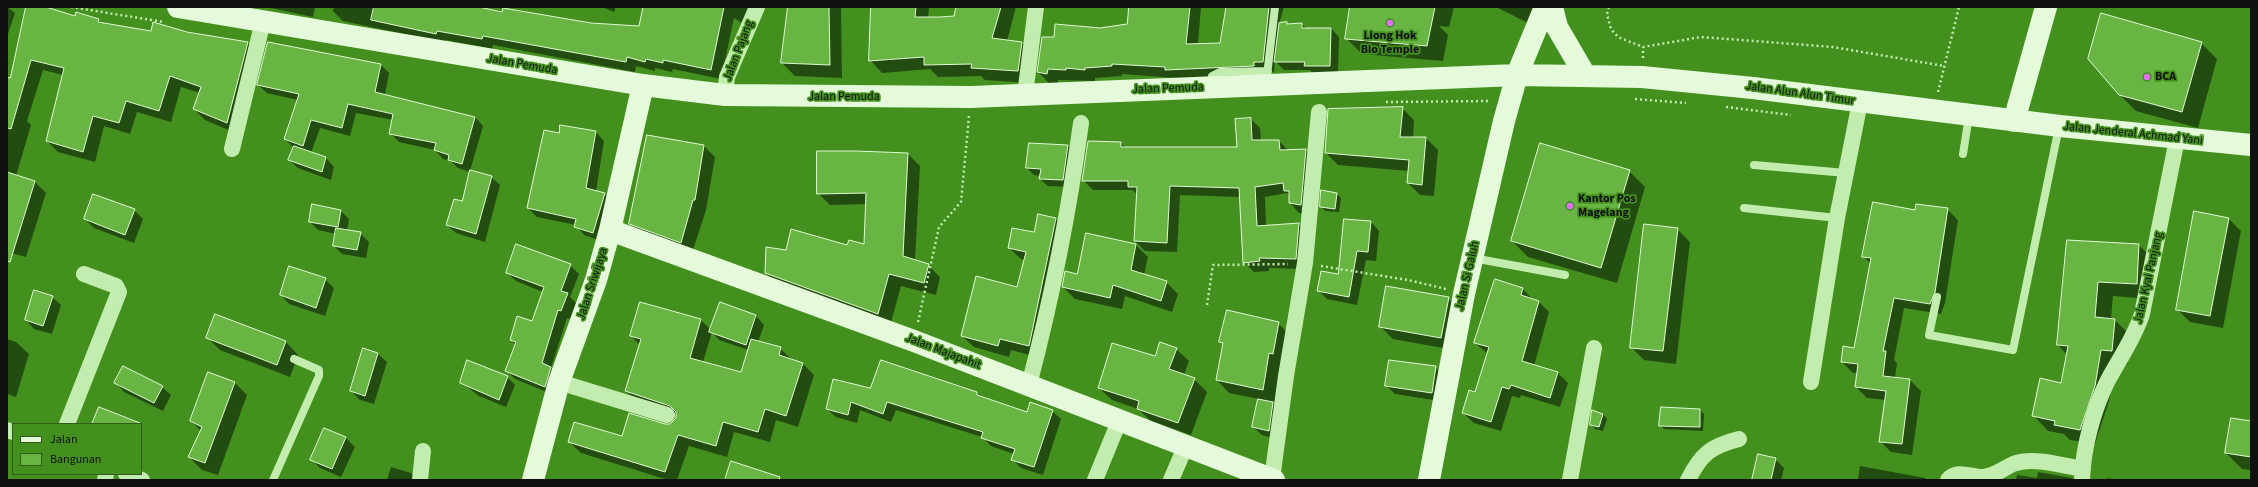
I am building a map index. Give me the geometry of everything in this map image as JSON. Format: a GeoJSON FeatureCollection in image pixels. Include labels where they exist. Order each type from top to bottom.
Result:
{"type":"FeatureCollection","features":[{"type":"Feature","properties":{"kind":"main road","name":"Jalan Pemuda"},"geometry":{"type":"LineString","coordinates":[[178,7],[643,85],[725,95],[970,97],[1211,87],[1267,78],[1517,75]]}},
{"type":"Feature","properties":{"kind":"main road","name":"Jalan Si Galuh"},"geometry":{"type":"LineString","coordinates":[[1429,480],[1472,258],[1517,75],[1545,7]]}},
{"type":"Feature","properties":{"kind":"main road"},"geometry":{"type":"LineString","coordinates":[[1552,7],[1557,27],[1585,75]]}},
{"type":"Feature","properties":{"kind":"main road"},"geometry":{"type":"LineString","coordinates":[[2014,121],[2046,7]]}},
{"type":"Feature","properties":{"kind":"main road","name":"Jalan Alun Alun Timur"},"geometry":{"type":"LineString","coordinates":[[1517,75],[1650,77],[1753,88],[1933,112],[2014,121]]}},
{"type":"Feature","properties":{"kind":"main road","name":"Jalan Sriwijaya"},"geometry":{"type":"LineString","coordinates":[[533,480],[559,382],[596,280],[610,230],[643,85]]}},
{"type":"Feature","properties":{"kind":"main road","name":"Jalan Jenderal Achmad Yani"},"geometry":{"type":"LineString","coordinates":[[2014,121],[2177,139],[2251,145]]}},
{"type":"Feature","properties":{"kind":"main road","name":"Jalan Majapahit"},"geometry":{"type":"LineString","coordinates":[[610,230],[914,341],[1273,479]]}},
{"type":"Feature","properties":{"kind":"street","name":"Jalan Pajang"},"geometry":{"type":"LineString","coordinates":[[725,95],[728,77],[757,7]]}},
{"type":"Feature","properties":{"kind":"street"},"geometry":{"type":"LineString","coordinates":[[1025,95],[1036,7]]}},
{"type":"Feature","properties":{"kind":"street"},"geometry":{"type":"LineString","coordinates":[[232,149],[263,21]]}},
{"type":"Feature","properties":{"kind":"street"},"geometry":{"type":"LineString","coordinates":[[1811,382],[1837,218],[1860,102]]}},
{"type":"Feature","properties":{"kind":"street"},"geometry":{"type":"LineString","coordinates":[[1273,479],[1286,376],[1305,263],[1319,112]]}},
{"type":"Feature","properties":{"kind":"street"},"geometry":{"type":"LineString","coordinates":[[1029,385],[1048,311],[1062,247],[1081,123]]}},
{"type":"Feature","properties":{"kind":"street","name":"Jalan Kyai Panjang"},"geometry":{"type":"LineString","coordinates":[[2083,474],[2096,407],[2107,382],[2135,334],[2142,314],[2177,139]]}},
{"type":"Feature","properties":{"kind":"street"},"geometry":{"type":"LineString","coordinates":[[67,423],[119,292],[116,286],[84,274]]}},
{"type":"Feature","properties":{"kind":"street"},"geometry":{"type":"LineString","coordinates":[[1570,480],[1594,348]]}},
{"type":"Feature","properties":{"kind":"street"},"geometry":{"type":"LineString","coordinates":[[559,382],[667,415]]}},
{"type":"Feature","properties":{"kind":"street"},"geometry":{"type":"LineString","coordinates":[[1095,480],[1120,419]]}},
{"type":"Feature","properties":{"kind":"street"},"geometry":{"type":"LineString","coordinates":[[1688,480],[1696,464],[1707,452],[1718,444],[1739,439]]}},
{"type":"Feature","properties":{"kind":"street"},"geometry":{"type":"LineString","coordinates":[[1171,480],[1186,445]]}},
{"type":"Feature","properties":{"kind":"street"},"geometry":{"type":"LineString","coordinates":[[420,480],[423,451]]}},
{"type":"Feature","properties":{"kind":"street"},"geometry":{"type":"LineString","coordinates":[[1948,480],[1951,476],[1956,474],[1989,476],[2023,462],[2083,474]]}},
{"type":"Feature","properties":{"kind":"street"},"geometry":{"type":"LineString","coordinates":[[129,475],[142,480]]}},
{"type":"Feature","properties":{"kind":"lane"},"geometry":{"type":"LineString","coordinates":[[1267,78],[1276,7]]}},
{"type":"Feature","properties":{"kind":"lane"},"geometry":{"type":"LineString","coordinates":[[1963,154],[1969,116]]}},
{"type":"Feature","properties":{"kind":"lane"},"geometry":{"type":"LineString","coordinates":[[1936,297],[1928,335],[2013,350],[2060,126]]}},
{"type":"Feature","properties":{"kind":"lane"},"geometry":{"type":"LineString","coordinates":[[1754,165],[1846,173]]}},
{"type":"Feature","properties":{"kind":"lane"},"geometry":{"type":"LineString","coordinates":[[1744,208],[1837,218]]}},
{"type":"Feature","properties":{"kind":"lane"},"geometry":{"type":"LineString","coordinates":[[1472,258],[1565,275]]}},
{"type":"Feature","properties":{"kind":"lane"},"geometry":{"type":"LineString","coordinates":[[273,480],[319,376],[319,370],[294,359]]}},
{"type":"Feature","properties":{"kind":"path"},"geometry":{"type":"LineString","coordinates":[[1609,7],[1607,14],[1611,29],[1618,36],[1643,47],[1701,36],[1833,47],[1944,66]]}},
{"type":"Feature","properties":{"kind":"path"},"geometry":{"type":"LineString","coordinates":[[1933,112],[1959,7]]}},
{"type":"Feature","properties":{"kind":"path"},"geometry":{"type":"LineString","coordinates":[[914,341],[939,227],[961,202],[970,97]]}},
{"type":"Feature","properties":{"kind":"path"},"geometry":{"type":"LineString","coordinates":[[1206,305],[1214,266],[1305,263],[1408,280],[1464,294]]}},
{"type":"Feature","properties":{"kind":"building"},"geometry":{"type":"Polygon","coordinates":[[[26,7],[46,7],[75,16],[76,12],[99,19],[98,22],[151,31],[153,22],[187,32],[248,42],[227,123],[193,109],[201,87],[170,76],[159,111],[126,101],[119,123],[93,116],[83,152],[46,141],[64,68],[31,60],[11,129],[7,128],[7,77],[10,78],[26,7]]]}},
{"type":"Feature","properties":{"kind":"building"},"geometry":{"type":"Polygon","coordinates":[[[374,7],[479,7],[502,12],[503,8],[591,23],[639,26],[643,7],[724,7],[711,70],[663,60],[663,63],[646,59],[645,62],[627,57],[626,62],[483,36],[482,39],[437,31],[436,34],[371,20],[374,7]]]}},
{"type":"Feature","properties":{"kind":"building"},"geometry":{"type":"Polygon","coordinates":[[[788,7],[829,7],[830,65],[781,63],[788,7]]]}},
{"type":"Feature","properties":{"kind":"building"},"geometry":{"type":"Polygon","coordinates":[[[871,7],[916,7],[915,17],[940,17],[954,16],[956,7],[1001,7],[992,38],[1022,42],[1018,71],[971,68],[972,64],[924,65],[924,57],[869,61],[871,7]]]}},
{"type":"Feature","properties":{"kind":"building"},"geometry":{"type":"Polygon","coordinates":[[[1129,7],[1190,7],[1186,44],[1220,43],[1226,7],[1269,7],[1263,62],[1254,62],[1254,66],[1165,70],[1165,67],[1112,64],[1112,66],[1085,68],[1085,70],[1066,68],[1066,70],[1048,69],[1047,74],[1037,72],[1042,37],[1054,37],[1055,24],[1100,28],[1127,24],[1129,7]]]}},
{"type":"Feature","properties":{"kind":"building","name":"Liong Hok Bio Temple"},"geometry":{"type":"Polygon","coordinates":[[[1350,7],[1435,7],[1427,46],[1345,39],[1350,7]]]}},
{"type":"Feature","properties":{"kind":"building","name":"BCA"},"geometry":{"type":"Polygon","coordinates":[[[2101,13],[2202,42],[2182,112],[2119,95],[2088,59],[2101,13]]]}},
{"type":"Feature","properties":{"kind":"building"},"geometry":{"type":"Polygon","coordinates":[[[1287,22],[1287,24],[1302,23],[1302,28],[1331,28],[1330,66],[1304,66],[1305,62],[1274,62],[1279,23],[1287,22]]]}},
{"type":"Feature","properties":{"kind":"building"},"geometry":{"type":"Polygon","coordinates":[[[268,42],[381,64],[375,92],[475,117],[462,164],[448,160],[449,155],[434,150],[436,143],[389,134],[393,114],[348,104],[342,128],[311,120],[303,146],[284,139],[299,94],[257,85],[268,42]]]}},
{"type":"Feature","properties":{"kind":"building"},"geometry":{"type":"Polygon","coordinates":[[[1403,107],[1400,137],[1426,137],[1422,185],[1407,183],[1409,160],[1325,153],[1328,109],[1403,107]]]}},
{"type":"Feature","properties":{"kind":"building"},"geometry":{"type":"Polygon","coordinates":[[[1251,118],[1252,140],[1279,140],[1280,150],[1306,149],[1301,205],[1289,203],[1289,191],[1284,191],[1283,183],[1255,187],[1257,226],[1299,223],[1296,259],[1259,258],[1260,261],[1243,263],[1239,188],[1170,186],[1167,243],[1134,241],[1137,187],[1128,187],[1128,181],[1082,181],[1088,141],[1121,142],[1121,147],[1237,147],[1235,119],[1251,118]]]}},
{"type":"Feature","properties":{"kind":"building"},"geometry":{"type":"Polygon","coordinates":[[[560,125],[596,131],[586,188],[605,193],[593,233],[574,227],[576,219],[527,208],[544,130],[559,133],[560,125]]]}},
{"type":"Feature","properties":{"kind":"building"},"geometry":{"type":"Polygon","coordinates":[[[647,135],[704,145],[695,200],[693,200],[681,243],[629,224],[647,135]]]}},
{"type":"Feature","properties":{"kind":"building"},"geometry":{"type":"Polygon","coordinates":[[[1029,143],[1068,145],[1063,180],[1039,179],[1041,169],[1026,168],[1029,143]]]}},
{"type":"Feature","properties":{"kind":"building","name":"Kantor Pos Magelang"},"geometry":{"type":"Polygon","coordinates":[[[1540,143],[1630,170],[1601,268],[1511,241],[1540,143]]]}},
{"type":"Feature","properties":{"kind":"building"},"geometry":{"type":"Polygon","coordinates":[[[294,146],[326,157],[322,172],[288,160],[294,146]]]}},
{"type":"Feature","properties":{"kind":"building"},"geometry":{"type":"Polygon","coordinates":[[[817,151],[908,153],[903,256],[929,264],[924,283],[889,274],[878,314],[765,273],[766,247],[786,250],[791,229],[847,245],[849,240],[864,244],[866,193],[817,194],[817,151]]]}},
{"type":"Feature","properties":{"kind":"building"},"geometry":{"type":"Polygon","coordinates":[[[470,170],[492,176],[476,234],[446,225],[454,199],[462,201],[470,170]]]}},
{"type":"Feature","properties":{"kind":"building"},"geometry":{"type":"Polygon","coordinates":[[[7,172],[35,181],[10,262],[7,261],[7,172]]]}},
{"type":"Feature","properties":{"kind":"building"},"geometry":{"type":"Polygon","coordinates":[[[1321,190],[1337,193],[1335,209],[1320,207],[1321,190]]]}},
{"type":"Feature","properties":{"kind":"building"},"geometry":{"type":"Polygon","coordinates":[[[93,194],[135,209],[125,235],[84,219],[93,194]]]}},
{"type":"Feature","properties":{"kind":"building"},"geometry":{"type":"Polygon","coordinates":[[[1873,202],[1915,210],[1916,204],[1948,208],[1935,292],[1930,304],[1894,298],[1883,351],[1886,351],[1883,376],[1910,379],[1902,444],[1879,442],[1886,391],[1855,387],[1858,364],[1841,362],[1843,346],[1854,348],[1871,258],[1862,257],[1873,202]]]}},
{"type":"Feature","properties":{"kind":"building"},"geometry":{"type":"Polygon","coordinates":[[[312,204],[341,210],[338,227],[309,222],[312,204]]]}},
{"type":"Feature","properties":{"kind":"building"},"geometry":{"type":"Polygon","coordinates":[[[2194,211],[2229,218],[2210,316],[2176,310],[2194,211]]]}},
{"type":"Feature","properties":{"kind":"building"},"geometry":{"type":"Polygon","coordinates":[[[1038,214],[1056,218],[1029,346],[1000,339],[998,346],[961,336],[976,276],[1017,287],[1026,252],[1008,248],[1012,228],[1034,232],[1038,214]]]}},
{"type":"Feature","properties":{"kind":"building"},"geometry":{"type":"Polygon","coordinates":[[[1344,219],[1371,221],[1368,252],[1357,251],[1349,297],[1317,291],[1321,271],[1338,274],[1344,219]]]}},
{"type":"Feature","properties":{"kind":"building"},"geometry":{"type":"Polygon","coordinates":[[[1644,224],[1678,228],[1663,351],[1630,348],[1644,224]]]}},
{"type":"Feature","properties":{"kind":"building"},"geometry":{"type":"Polygon","coordinates":[[[336,228],[361,232],[357,250],[333,246],[336,228]]]}},
{"type":"Feature","properties":{"kind":"building"},"geometry":{"type":"Polygon","coordinates":[[[1086,233],[1136,244],[1131,270],[1167,281],[1161,301],[1113,285],[1110,298],[1062,287],[1065,271],[1077,274],[1086,233]]]}},
{"type":"Feature","properties":{"kind":"building"},"geometry":{"type":"Polygon","coordinates":[[[2067,240],[2139,244],[2137,284],[2098,282],[2095,317],[2115,319],[2112,351],[2101,350],[2095,386],[2080,430],[2054,425],[2055,421],[2032,416],[2040,378],[2061,383],[2068,346],[2057,345],[2067,240]]]}},
{"type":"Feature","properties":{"kind":"building"},"geometry":{"type":"Polygon","coordinates":[[[516,244],[571,264],[561,291],[568,293],[561,311],[558,310],[542,363],[551,367],[545,387],[505,371],[516,342],[510,340],[517,316],[532,321],[544,287],[506,273],[516,244]]]}},
{"type":"Feature","properties":{"kind":"building"},"geometry":{"type":"Polygon","coordinates":[[[289,266],[326,278],[316,308],[280,295],[289,266]]]}},
{"type":"Feature","properties":{"kind":"building"},"geometry":{"type":"Polygon","coordinates":[[[1495,279],[1523,288],[1521,295],[1539,301],[1522,361],[1558,372],[1550,398],[1511,385],[1509,389],[1502,387],[1491,422],[1462,413],[1469,390],[1475,392],[1489,347],[1474,343],[1495,279]]]}},
{"type":"Feature","properties":{"kind":"building"},"geometry":{"type":"Polygon","coordinates":[[[1386,286],[1449,297],[1441,338],[1379,327],[1386,286]]]}},
{"type":"Feature","properties":{"kind":"building"},"geometry":{"type":"Polygon","coordinates":[[[34,290],[53,296],[43,326],[25,320],[34,290]]]}},
{"type":"Feature","properties":{"kind":"building"},"geometry":{"type":"Polygon","coordinates":[[[640,302],[701,319],[690,358],[741,372],[751,339],[781,347],[779,355],[803,363],[786,416],[765,409],[758,432],[723,422],[716,446],[678,435],[665,472],[568,442],[574,422],[622,436],[629,413],[665,424],[670,424],[676,418],[676,412],[670,406],[625,391],[641,339],[630,336],[640,302]]]}},
{"type":"Feature","properties":{"kind":"building"},"geometry":{"type":"Polygon","coordinates":[[[720,302],[756,315],[746,345],[709,332],[720,302]]]}},
{"type":"Feature","properties":{"kind":"building"},"geometry":{"type":"Polygon","coordinates":[[[1227,310],[1279,322],[1273,354],[1269,353],[1263,390],[1216,380],[1223,343],[1219,342],[1227,310]]]}},
{"type":"Feature","properties":{"kind":"building"},"geometry":{"type":"Polygon","coordinates":[[[215,314],[286,341],[277,365],[206,338],[215,314]]]}},
{"type":"Feature","properties":{"kind":"building"},"geometry":{"type":"Polygon","coordinates":[[[1160,342],[1177,348],[1169,369],[1195,378],[1178,423],[1137,409],[1139,401],[1098,388],[1112,343],[1155,356],[1160,342]]]}},
{"type":"Feature","properties":{"kind":"building"},"geometry":{"type":"Polygon","coordinates":[[[363,348],[378,353],[365,396],[350,391],[363,348]]]}},
{"type":"Feature","properties":{"kind":"building"},"geometry":{"type":"Polygon","coordinates":[[[467,360],[508,376],[499,400],[460,383],[467,360]]]}},
{"type":"Feature","properties":{"kind":"building"},"geometry":{"type":"Polygon","coordinates":[[[881,360],[977,392],[977,395],[1027,412],[1030,402],[1053,410],[1034,467],[1011,460],[1015,449],[981,438],[983,432],[887,402],[883,414],[851,402],[848,415],[826,409],[833,379],[870,388],[881,360]]]}},
{"type":"Feature","properties":{"kind":"building"},"geometry":{"type":"Polygon","coordinates":[[[1389,360],[1436,366],[1432,393],[1385,386],[1389,360]]]}},
{"type":"Feature","properties":{"kind":"building"},"geometry":{"type":"Polygon","coordinates":[[[123,366],[163,386],[154,403],[114,383],[123,366]]]}},
{"type":"Feature","properties":{"kind":"building"},"geometry":{"type":"Polygon","coordinates":[[[208,372],[235,382],[205,463],[188,457],[202,427],[190,421],[208,372]]]}},
{"type":"Feature","properties":{"kind":"building"},"geometry":{"type":"Polygon","coordinates":[[[1258,399],[1273,402],[1269,431],[1252,427],[1258,399]]]}},
{"type":"Feature","properties":{"kind":"building"},"geometry":{"type":"Polygon","coordinates":[[[99,407],[140,423],[92,423],[99,407]]]}},
{"type":"Feature","properties":{"kind":"building"},"geometry":{"type":"Polygon","coordinates":[[[1661,407],[1700,409],[1700,427],[1659,426],[1661,407]]]}},
{"type":"Feature","properties":{"kind":"building"},"geometry":{"type":"Polygon","coordinates":[[[1592,410],[1603,414],[1599,427],[1590,425],[1592,410]]]}},
{"type":"Feature","properties":{"kind":"building"},"geometry":{"type":"Polygon","coordinates":[[[2231,418],[2251,421],[2251,457],[2225,453],[2231,418]]]}},
{"type":"Feature","properties":{"kind":"building"},"geometry":{"type":"Polygon","coordinates":[[[324,428],[346,437],[332,469],[310,460],[324,428]]]}},
{"type":"Feature","properties":{"kind":"building"},"geometry":{"type":"Polygon","coordinates":[[[1758,454],[1776,458],[1771,480],[1752,480],[1758,454]]]}},
{"type":"Feature","properties":{"kind":"building"},"geometry":{"type":"Polygon","coordinates":[[[731,461],[780,477],[779,480],[725,480],[731,461]]]}},
{"type":"Feature","properties":{"kind":"place","name":"Liong Hok Bio Temple"},"geometry":{"type":"Point","coordinates":[1390,23]}},
{"type":"Feature","properties":{"kind":"place","name":"BCA"},"geometry":{"type":"Point","coordinates":[2147,77]}},
{"type":"Feature","properties":{"kind":"place","name":"Kantor Pos Magelang"},"geometry":{"type":"Point","coordinates":[1570,206]}}]}
